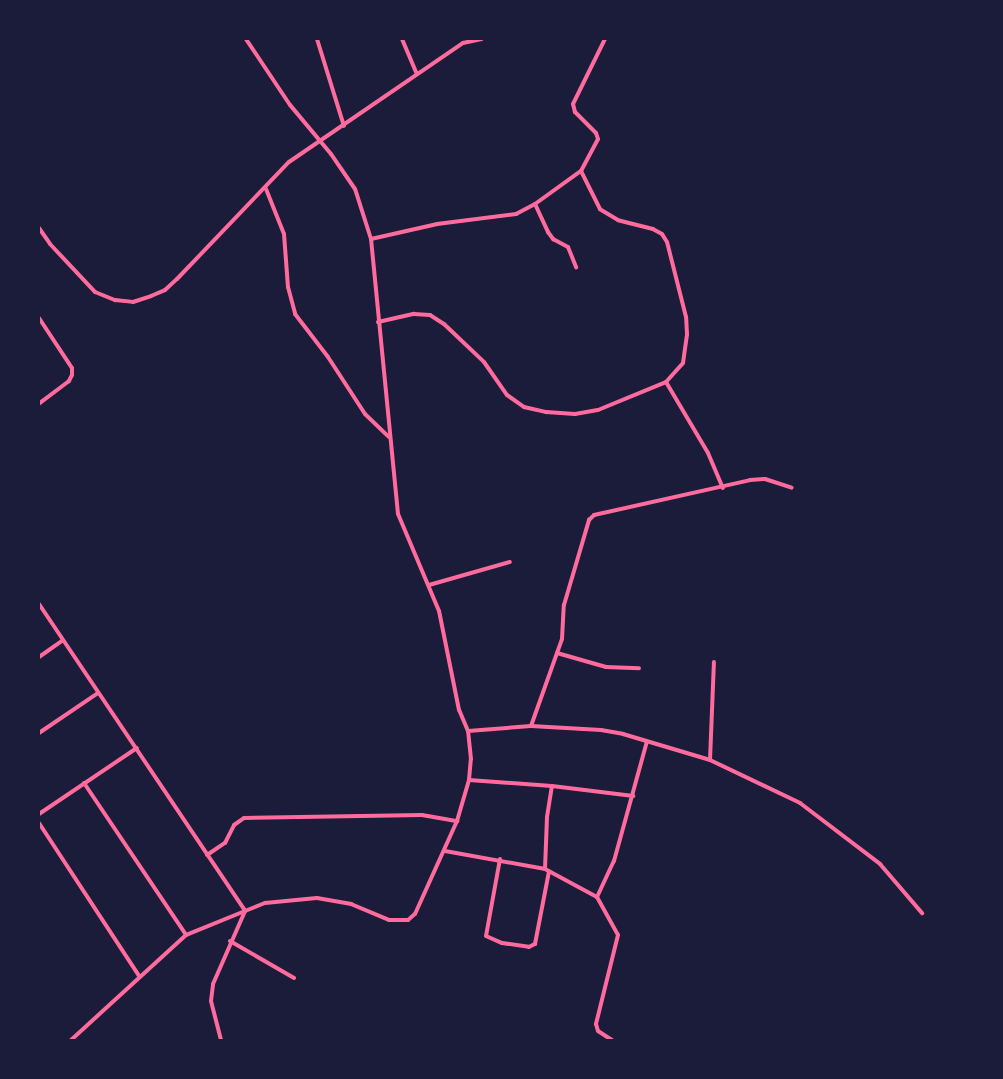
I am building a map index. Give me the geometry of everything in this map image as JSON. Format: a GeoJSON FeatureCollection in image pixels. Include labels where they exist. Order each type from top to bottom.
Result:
{"type":"FeatureCollection","features":[{"type":"Feature","properties":{"kind":"street"},"geometry":{"type":"LineString","coordinates":[[70,1040],[186,936],[265,903],[317,898],[351,904],[389,920],[408,920],[415,914],[445,851],[469,780],[471,759],[468,730],[459,710],[446,636],[429,585],[398,514],[371,239],[355,189],[331,154],[290,105],[246,39]]}},
{"type":"Feature","properties":{"kind":"street"},"geometry":{"type":"LineString","coordinates":[[317,39],[344,126]]}},
{"type":"Feature","properties":{"kind":"street"},"geometry":{"type":"LineString","coordinates":[[402,39],[417,74]]}},
{"type":"Feature","properties":{"kind":"street"},"geometry":{"type":"LineString","coordinates":[[39,228],[95,292],[115,300],[133,302],[165,290],[266,189],[289,162],[463,43],[482,39]]}},
{"type":"Feature","properties":{"kind":"street"},"geometry":{"type":"LineString","coordinates":[[371,239],[436,224],[516,214],[535,204],[581,171],[598,139],[596,133],[575,112],[573,104],[605,39]]}},
{"type":"Feature","properties":{"kind":"street"},"geometry":{"type":"LineString","coordinates":[[378,322],[414,314],[430,315],[444,324],[484,362],[507,395],[524,407],[546,412],[575,414],[598,410],[666,382],[683,363],[687,334],[686,317],[667,242],[662,234],[653,229],[618,220],[600,209],[581,171]]}},
{"type":"Feature","properties":{"kind":"street"},"geometry":{"type":"LineString","coordinates":[[266,189],[284,234],[288,287],[295,314],[328,357],[365,414],[389,437]]}},
{"type":"Feature","properties":{"kind":"street"},"geometry":{"type":"LineString","coordinates":[[535,204],[548,232],[553,239],[568,248],[576,267]]}},
{"type":"Feature","properties":{"kind":"street"},"geometry":{"type":"LineString","coordinates":[[39,318],[72,368],[72,375],[69,381],[39,405]]}},
{"type":"Feature","properties":{"kind":"street"},"geometry":{"type":"LineString","coordinates":[[666,382],[708,453],[723,488]]}},
{"type":"Feature","properties":{"kind":"street"},"geometry":{"type":"LineString","coordinates":[[531,726],[557,653],[563,630],[564,605],[589,520],[594,515],[765,479],[792,488]]}},
{"type":"Feature","properties":{"kind":"street"},"geometry":{"type":"LineString","coordinates":[[429,585],[510,562]]}},
{"type":"Feature","properties":{"kind":"street"},"geometry":{"type":"LineString","coordinates":[[39,604],[245,911]]}},
{"type":"Feature","properties":{"kind":"street"},"geometry":{"type":"LineString","coordinates":[[39,657],[63,641]]}},
{"type":"Feature","properties":{"kind":"street"},"geometry":{"type":"LineString","coordinates":[[557,653],[606,667],[639,669]]}},
{"type":"Feature","properties":{"kind":"street"},"geometry":{"type":"LineString","coordinates":[[710,760],[714,662]]}},
{"type":"Feature","properties":{"kind":"street"},"geometry":{"type":"LineString","coordinates":[[39,733],[98,693]]}},
{"type":"Feature","properties":{"kind":"street"},"geometry":{"type":"LineString","coordinates":[[468,730],[531,726],[601,730],[710,760],[800,804],[880,864],[922,913]]}},
{"type":"Feature","properties":{"kind":"street"},"geometry":{"type":"LineString","coordinates":[[597,897],[614,861],[647,741]]}},
{"type":"Feature","properties":{"kind":"street"},"geometry":{"type":"LineString","coordinates":[[39,814],[136,748]]}},
{"type":"Feature","properties":{"kind":"street"},"geometry":{"type":"LineString","coordinates":[[469,780],[552,786],[633,796]]}},
{"type":"Feature","properties":{"kind":"street"},"geometry":{"type":"LineString","coordinates":[[84,783],[186,936]]}},
{"type":"Feature","properties":{"kind":"street"},"geometry":{"type":"LineString","coordinates":[[500,859],[486,936],[502,943],[529,947],[535,944],[547,870],[547,817],[552,786]]}},
{"type":"Feature","properties":{"kind":"street"},"geometry":{"type":"LineString","coordinates":[[207,855],[225,843],[234,825],[244,818],[422,815],[457,821]]}},
{"type":"Feature","properties":{"kind":"street"},"geometry":{"type":"LineString","coordinates":[[39,824],[140,976]]}},
{"type":"Feature","properties":{"kind":"street"},"geometry":{"type":"LineString","coordinates":[[445,851],[500,859],[547,870],[597,897],[618,936],[596,1024],[598,1030],[612,1040]]}},
{"type":"Feature","properties":{"kind":"street"},"geometry":{"type":"LineString","coordinates":[[221,1040],[211,1001],[213,984],[245,911]]}},
{"type":"Feature","properties":{"kind":"street"},"geometry":{"type":"LineString","coordinates":[[230,941],[294,978]]}}]}
